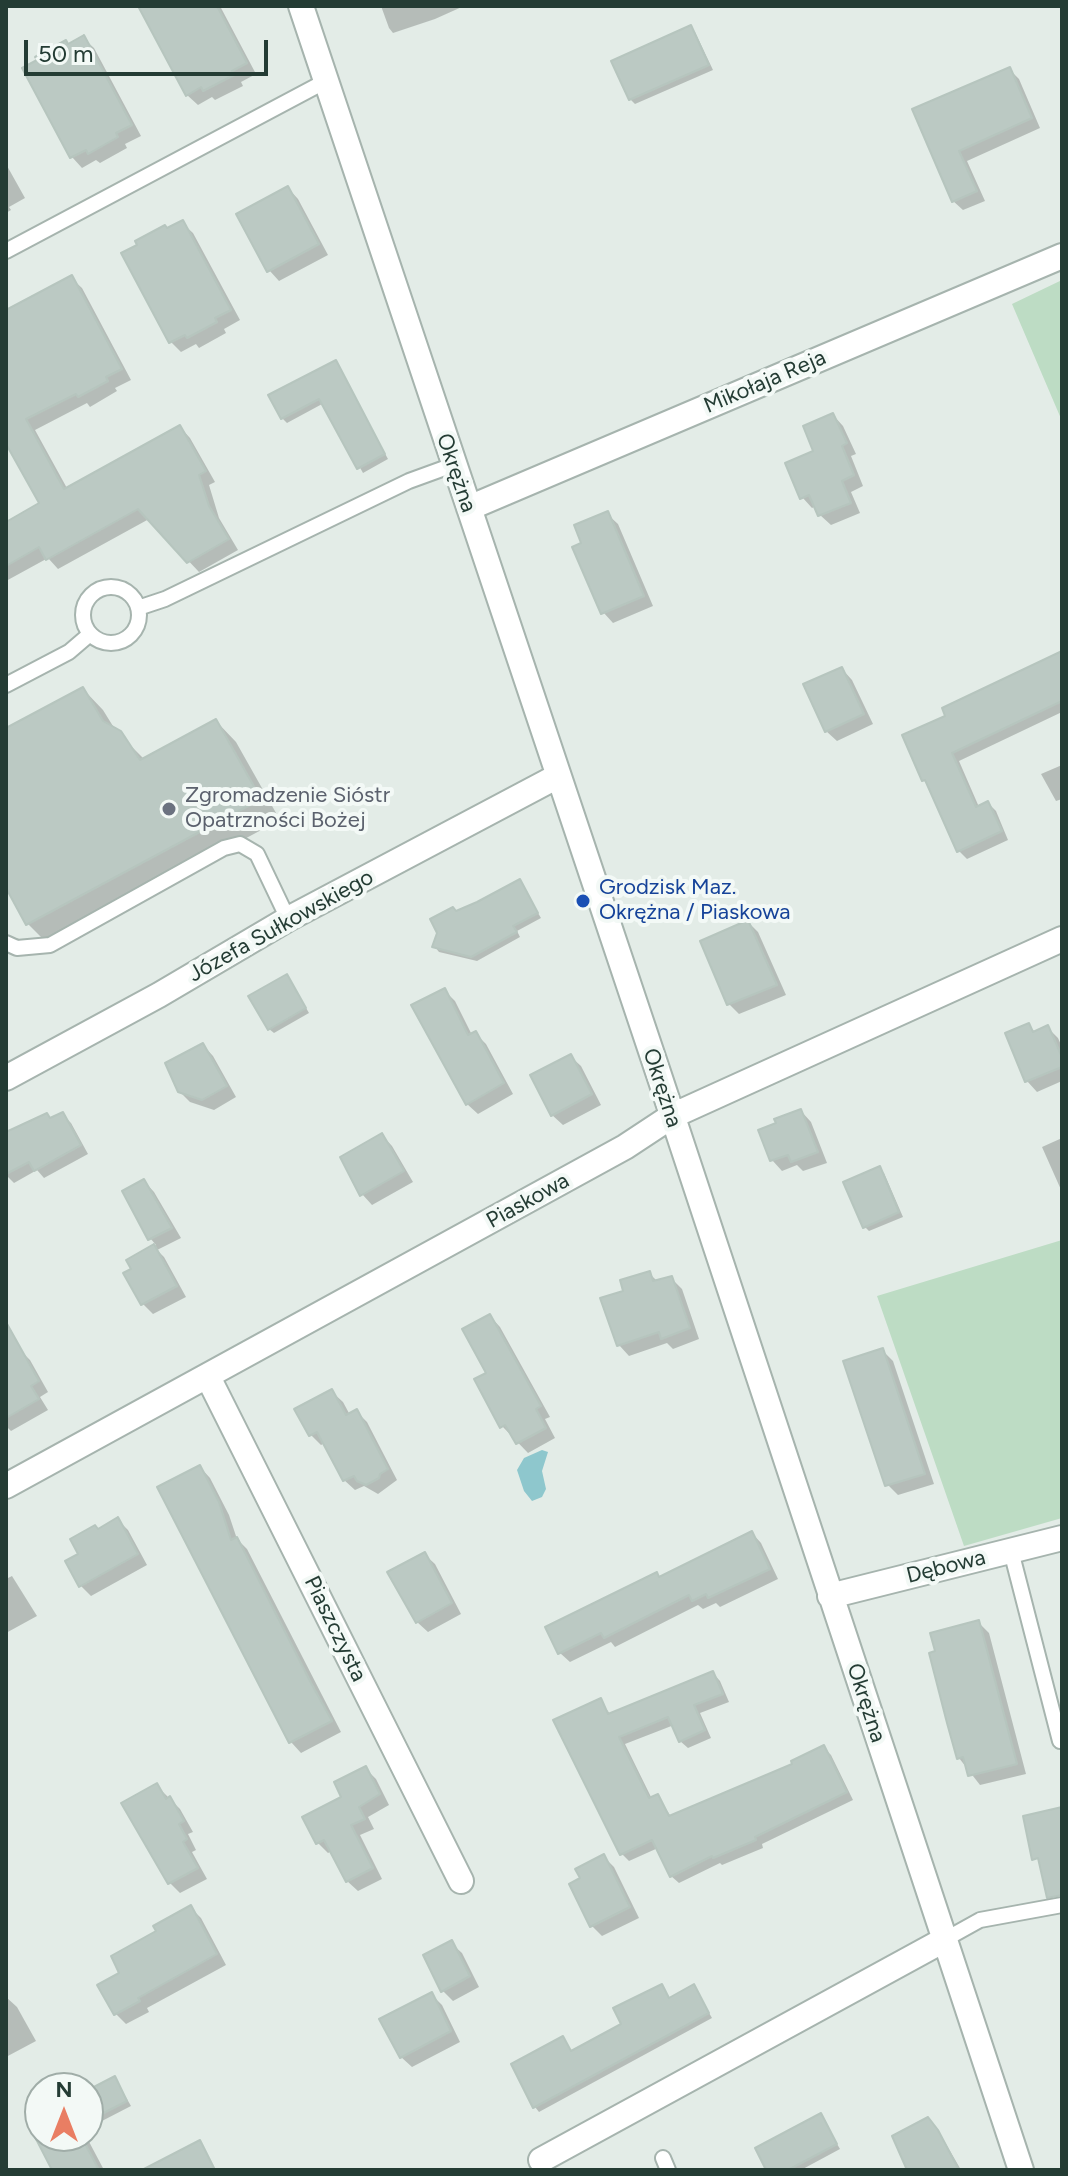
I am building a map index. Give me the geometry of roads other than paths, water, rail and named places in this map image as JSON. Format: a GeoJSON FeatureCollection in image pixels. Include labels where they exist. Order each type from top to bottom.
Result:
{"type":"FeatureCollection","features":[{"type":"Feature","properties":{"kind":"street","name":"Okrężna"},"geometry":{"type":"LineString","coordinates":[[301,6],[1021,2170]]}},
{"type":"Feature","properties":{"kind":"street","name":"Mikołaja Reja"},"geometry":{"type":"LineString","coordinates":[[469,508],[1062,256]]}},
{"type":"Feature","properties":{"kind":"street","name":"Józefa Sułkowskiego"},"geometry":{"type":"LineString","coordinates":[[6,1078],[159,995],[288,919],[558,776]]}},
{"type":"Feature","properties":{"kind":"street","name":"Piaskowa"},"geometry":{"type":"LineString","coordinates":[[6,1486],[625,1147],[672,1116],[1062,939]]}},
{"type":"Feature","properties":{"kind":"street","name":"Piaszczysta"},"geometry":{"type":"LineString","coordinates":[[208,1377],[461,1881]]}},
{"type":"Feature","properties":{"kind":"street","name":"Dębowa"},"geometry":{"type":"LineString","coordinates":[[830,1596],[1062,1538]]}},
{"type":"Feature","properties":{"kind":"street"},"geometry":{"type":"LineString","coordinates":[[541,2160],[944,1940]]}},
{"type":"Feature","properties":{"kind":"lane"},"geometry":{"type":"LineString","coordinates":[[6,251],[326,81]]}},
{"type":"Feature","properties":{"kind":"lane"},"geometry":{"type":"LineString","coordinates":[[138,608],[165,599],[409,481],[453,465]]}},
{"type":"Feature","properties":{"kind":"lane"},"geometry":{"type":"LineString","coordinates":[[111,587],[128,592],[138,608],[137,626],[125,640],[107,643],[90,634],[83,617],[87,600],[94,593],[111,587]]}},
{"type":"Feature","properties":{"kind":"lane"},"geometry":{"type":"LineString","coordinates":[[6,685],[69,652],[90,634]]}},
{"type":"Feature","properties":{"kind":"lane"},"geometry":{"type":"LineString","coordinates":[[6,943],[17,948],[50,945],[224,848],[240,844],[257,854],[288,919]]}},
{"type":"Feature","properties":{"kind":"lane"},"geometry":{"type":"LineString","coordinates":[[1011,1551],[1060,1741]]}},
{"type":"Feature","properties":{"kind":"lane"},"geometry":{"type":"LineString","coordinates":[[944,1940],[980,1920],[1062,1905]]}},
{"type":"Feature","properties":{"kind":"water"},"geometry":{"type":"Polygon","coordinates":[[[542,1450],[548,1452],[542,1471],[546,1489],[542,1497],[532,1501],[524,1491],[517,1470],[524,1458],[542,1450]]]}},
{"type":"Feature","properties":{"kind":"place","name":"Zgromadzenie Sióstr Opatrzności Bożej"},"geometry":{"type":"Point","coordinates":[169,809]}},
{"type":"Feature","properties":{"kind":"place","name":"Grodzisk Maz. Okrężna / Piaskowa"},"geometry":{"type":"Point","coordinates":[583,901]}}]}
